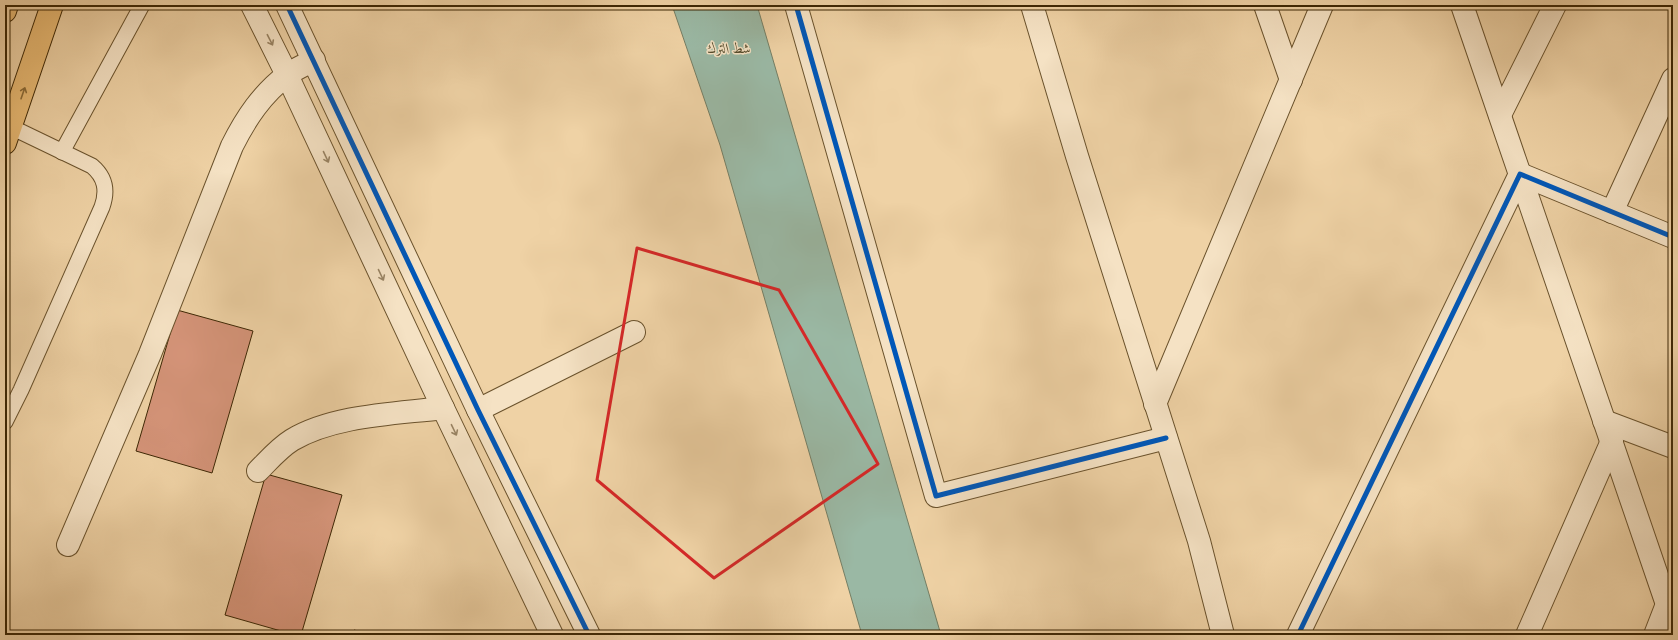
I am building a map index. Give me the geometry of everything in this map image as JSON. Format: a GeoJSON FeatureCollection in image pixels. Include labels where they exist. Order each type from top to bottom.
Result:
{"type":"FeatureCollection","features":[{"type":"Feature","properties":{"kind":"highway"},"geometry":{"type":"LineString","coordinates":[[5,11],[7,5]]}},
{"type":"Feature","properties":{"kind":"highway"},"geometry":{"type":"LineString","coordinates":[[8,135],[52,5]]}},
{"type":"Feature","properties":{"kind":"street"},"geometry":{"type":"LineString","coordinates":[[252,5],[287,75],[443,408],[552,635]]}},
{"type":"Feature","properties":{"kind":"street"},"geometry":{"type":"LineString","coordinates":[[287,5],[478,410],[589,635]]}},
{"type":"Feature","properties":{"kind":"street"},"geometry":{"type":"LineString","coordinates":[[796,5],[936,496],[1166,438]]}},
{"type":"Feature","properties":{"kind":"street"},"geometry":{"type":"LineString","coordinates":[[1032,5],[1077,156],[1198,541],[1223,635]]}},
{"type":"Feature","properties":{"kind":"street"},"geometry":{"type":"LineString","coordinates":[[1265,5],[1291,80]]}},
{"type":"Feature","properties":{"kind":"street"},"geometry":{"type":"LineString","coordinates":[[1155,404],[1322,5]]}},
{"type":"Feature","properties":{"kind":"street"},"geometry":{"type":"LineString","coordinates":[[1462,5],[1670,613],[1655,635]]}},
{"type":"Feature","properties":{"kind":"street"},"geometry":{"type":"LineString","coordinates":[[1500,115],[1555,5]]}},
{"type":"Feature","properties":{"kind":"street"},"geometry":{"type":"LineString","coordinates":[[68,545],[150,354],[232,146],[244,123],[263,97],[287,75],[314,60]]}},
{"type":"Feature","properties":{"kind":"street"},"geometry":{"type":"LineString","coordinates":[[1612,212],[1673,79]]}},
{"type":"Feature","properties":{"kind":"street"},"geometry":{"type":"LineString","coordinates":[[1520,174],[1673,237]]}},
{"type":"Feature","properties":{"kind":"street"},"geometry":{"type":"LineString","coordinates":[[1298,635],[1520,174]]}},
{"type":"Feature","properties":{"kind":"street"},"geometry":{"type":"LineString","coordinates":[[478,410],[634,332]]}},
{"type":"Feature","properties":{"kind":"street"},"geometry":{"type":"LineString","coordinates":[[258,471],[277,451],[291,440],[323,426],[353,419],[443,408]]}},
{"type":"Feature","properties":{"kind":"street"},"geometry":{"type":"LineString","coordinates":[[1604,421],[1673,447]]}},
{"type":"Feature","properties":{"kind":"street"},"geometry":{"type":"LineString","coordinates":[[1527,635],[1612,441]]}},
{"type":"Feature","properties":{"kind":"lane"},"geometry":{"type":"LineString","coordinates":[[62,152],[142,5]]}},
{"type":"Feature","properties":{"kind":"lane"},"geometry":{"type":"LineString","coordinates":[[5,422],[21,390],[105,198],[106,189],[104,180],[99,172],[92,166],[62,152],[8,135]]}},
{"type":"Feature","properties":{"kind":"highlighted area"},"geometry":{"type":"Polygon","coordinates":[[[637,248],[779,290],[878,464],[714,578],[597,480],[637,248]]]}},
{"type":"Feature","properties":{"kind":"water","name":"شط الترك"},"geometry":{"type":"Polygon","coordinates":[[[672,5],[757,5],[941,635],[862,635],[720,145],[672,5]]]}},
{"type":"Feature","properties":{"kind":"building"},"geometry":{"type":"Polygon","coordinates":[[[177,310],[253,331],[212,473],[136,451],[177,310]]]}},
{"type":"Feature","properties":{"kind":"building"},"geometry":{"type":"Polygon","coordinates":[[[266,474],[342,495],[301,635],[295,635],[225,615],[266,474]]]}},
{"type":"Feature","properties":{"kind":"building"},"geometry":{"type":"Polygon","coordinates":[[[354,630],[373,635],[353,635],[354,630]]]}},
{"type":"Feature","properties":{"kind":"cycle path"},"geometry":{"type":"LineString","coordinates":[[287,5],[478,410],[589,635]]}},
{"type":"Feature","properties":{"kind":"cycle path"},"geometry":{"type":"LineString","coordinates":[[796,5],[936,496],[1166,438]]}},
{"type":"Feature","properties":{"kind":"cycle path"},"geometry":{"type":"LineString","coordinates":[[1298,635],[1520,174],[1673,237]]}}]}
